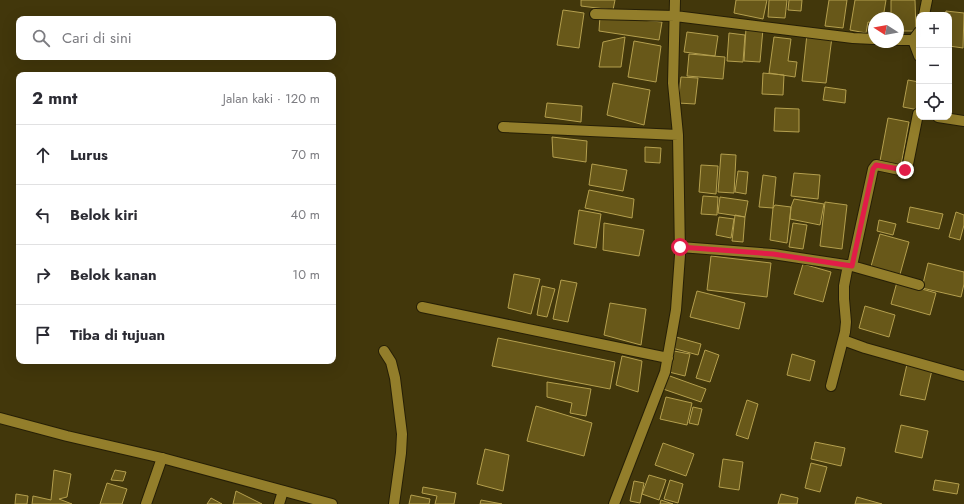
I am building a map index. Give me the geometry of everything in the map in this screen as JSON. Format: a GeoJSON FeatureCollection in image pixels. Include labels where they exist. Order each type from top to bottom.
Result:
{"type":"FeatureCollection","features":[{"type":"Feature","properties":{"kind":"street"},"geometry":{"type":"LineString","coordinates":[[614,504],[665,372],[676,310],[680,247],[678,135],[674,83],[675,0]]}},
{"type":"Feature","properties":{"kind":"street"},"geometry":{"type":"LineString","coordinates":[[925,12],[927,0]]}},
{"type":"Feature","properties":{"kind":"street"},"geometry":{"type":"LineString","coordinates":[[595,14],[675,16],[868,39]]}},
{"type":"Feature","properties":{"kind":"street"},"geometry":{"type":"LineString","coordinates":[[904,39],[916,36]]}},
{"type":"Feature","properties":{"kind":"street"},"geometry":{"type":"LineString","coordinates":[[952,119],[964,121]]}},
{"type":"Feature","properties":{"kind":"street"},"geometry":{"type":"LineString","coordinates":[[831,386],[846,322],[844,286],[873,169],[876,165],[900,170],[907,169],[918,120]]}},
{"type":"Feature","properties":{"kind":"street"},"geometry":{"type":"LineString","coordinates":[[503,127],[678,135]]}},
{"type":"Feature","properties":{"kind":"street"},"geometry":{"type":"LineString","coordinates":[[680,247],[773,254],[850,266],[919,285]]}},
{"type":"Feature","properties":{"kind":"street"},"geometry":{"type":"LineString","coordinates":[[422,307],[668,358]]}},
{"type":"Feature","properties":{"kind":"street"},"geometry":{"type":"LineString","coordinates":[[843,340],[872,350],[964,376]]}},
{"type":"Feature","properties":{"kind":"street"},"geometry":{"type":"LineString","coordinates":[[384,351],[391,362],[395,378],[402,434],[401,454],[394,504]]}},
{"type":"Feature","properties":{"kind":"street"},"geometry":{"type":"LineString","coordinates":[[0,418],[67,436],[162,458],[332,504]]}},
{"type":"Feature","properties":{"kind":"street"},"geometry":{"type":"LineString","coordinates":[[146,504],[162,458]]}},
{"type":"Feature","properties":{"kind":"street"},"geometry":{"type":"LineString","coordinates":[[279,504],[283,491]]}},
{"type":"Feature","properties":{"kind":"building"},"geometry":{"type":"Polygon","coordinates":[[[581,0],[615,0],[613,10],[581,6],[581,0]]]}},
{"type":"Feature","properties":{"kind":"building"},"geometry":{"type":"Polygon","coordinates":[[[736,0],[767,0],[763,19],[734,13],[736,0]]]}},
{"type":"Feature","properties":{"kind":"building"},"geometry":{"type":"Polygon","coordinates":[[[769,0],[787,0],[785,18],[768,17],[769,0]]]}},
{"type":"Feature","properties":{"kind":"building"},"geometry":{"type":"Polygon","coordinates":[[[789,0],[802,0],[801,11],[788,10],[789,0]]]}},
{"type":"Feature","properties":{"kind":"building"},"geometry":{"type":"Polygon","coordinates":[[[829,0],[847,0],[843,28],[825,26],[829,0]]]}},
{"type":"Feature","properties":{"kind":"building"},"geometry":{"type":"Polygon","coordinates":[[[855,0],[886,0],[884,12],[868,12],[866,33],[850,30],[855,0]]]}},
{"type":"Feature","properties":{"kind":"building"},"geometry":{"type":"Polygon","coordinates":[[[891,0],[915,0],[916,31],[904,31],[904,12],[891,12],[891,0]]]}},
{"type":"Feature","properties":{"kind":"building"},"geometry":{"type":"Polygon","coordinates":[[[563,10],[584,13],[579,48],[557,45],[563,10]]]}},
{"type":"Feature","properties":{"kind":"building"},"geometry":{"type":"Polygon","coordinates":[[[946,11],[964,13],[963,48],[952,46],[952,12],[946,11]]]}},
{"type":"Feature","properties":{"kind":"building"},"geometry":{"type":"Polygon","coordinates":[[[600,16],[662,22],[659,40],[599,31],[600,16]]]}},
{"type":"Feature","properties":{"kind":"building"},"geometry":{"type":"Polygon","coordinates":[[[746,28],[763,29],[760,62],[744,61],[746,28]]]}},
{"type":"Feature","properties":{"kind":"building"},"geometry":{"type":"Polygon","coordinates":[[[687,32],[718,36],[715,56],[684,52],[687,32]]]}},
{"type":"Feature","properties":{"kind":"building"},"geometry":{"type":"Polygon","coordinates":[[[729,33],[745,35],[743,62],[727,61],[729,33]]]}},
{"type":"Feature","properties":{"kind":"building"},"geometry":{"type":"Polygon","coordinates":[[[807,34],[832,37],[826,83],[802,81],[807,34]]]}},
{"type":"Feature","properties":{"kind":"building"},"geometry":{"type":"Polygon","coordinates":[[[625,37],[621,67],[599,67],[603,42],[625,37]]]}},
{"type":"Feature","properties":{"kind":"building"},"geometry":{"type":"Polygon","coordinates":[[[774,37],[791,39],[788,61],[797,62],[795,77],[769,73],[774,37]]]}},
{"type":"Feature","properties":{"kind":"building"},"geometry":{"type":"Polygon","coordinates":[[[634,41],[661,46],[656,82],[628,77],[634,41]]]}},
{"type":"Feature","properties":{"kind":"building"},"geometry":{"type":"Polygon","coordinates":[[[689,54],[725,57],[723,79],[687,76],[689,54]]]}},
{"type":"Feature","properties":{"kind":"building"},"geometry":{"type":"Polygon","coordinates":[[[763,73],[784,75],[783,95],[762,94],[763,73]]]}},
{"type":"Feature","properties":{"kind":"building"},"geometry":{"type":"Polygon","coordinates":[[[681,77],[698,78],[695,104],[678,103],[681,77]]]}},
{"type":"Feature","properties":{"kind":"building"},"geometry":{"type":"Polygon","coordinates":[[[908,80],[916,81],[916,109],[903,107],[908,80]]]}},
{"type":"Feature","properties":{"kind":"building"},"geometry":{"type":"Polygon","coordinates":[[[613,83],[650,90],[644,125],[607,115],[613,83]]]}},
{"type":"Feature","properties":{"kind":"building"},"geometry":{"type":"Polygon","coordinates":[[[825,87],[846,90],[845,103],[823,100],[825,87]]]}},
{"type":"Feature","properties":{"kind":"building"},"geometry":{"type":"Polygon","coordinates":[[[547,103],[582,106],[581,122],[545,117],[547,103]]]}},
{"type":"Feature","properties":{"kind":"building"},"geometry":{"type":"Polygon","coordinates":[[[775,108],[799,109],[799,132],[774,131],[775,108]]]}},
{"type":"Feature","properties":{"kind":"building"},"geometry":{"type":"Polygon","coordinates":[[[888,118],[909,122],[901,165],[880,161],[888,118]]]}},
{"type":"Feature","properties":{"kind":"building"},"geometry":{"type":"Polygon","coordinates":[[[552,137],[587,141],[586,162],[553,157],[552,137]]]}},
{"type":"Feature","properties":{"kind":"building"},"geometry":{"type":"Polygon","coordinates":[[[645,147],[661,148],[660,163],[645,162],[645,147]]]}},
{"type":"Feature","properties":{"kind":"building"},"geometry":{"type":"Polygon","coordinates":[[[721,154],[736,155],[734,193],[718,192],[721,154]]]}},
{"type":"Feature","properties":{"kind":"building"},"geometry":{"type":"Polygon","coordinates":[[[592,164],[627,170],[623,191],[589,185],[592,164]]]}},
{"type":"Feature","properties":{"kind":"building"},"geometry":{"type":"Polygon","coordinates":[[[701,165],[718,166],[716,194],[699,192],[701,165]]]}},
{"type":"Feature","properties":{"kind":"building"},"geometry":{"type":"Polygon","coordinates":[[[738,171],[748,172],[746,194],[735,192],[738,171]]]}},
{"type":"Feature","properties":{"kind":"building"},"geometry":{"type":"Polygon","coordinates":[[[794,173],[820,175],[818,199],[791,196],[794,173]]]}},
{"type":"Feature","properties":{"kind":"building"},"geometry":{"type":"Polygon","coordinates":[[[763,175],[776,177],[773,208],[759,207],[763,175]]]}},
{"type":"Feature","properties":{"kind":"building"},"geometry":{"type":"Polygon","coordinates":[[[589,190],[634,199],[632,218],[585,208],[589,190]]]}},
{"type":"Feature","properties":{"kind":"building"},"geometry":{"type":"Polygon","coordinates":[[[703,196],[718,197],[717,215],[701,214],[703,196]]]}},
{"type":"Feature","properties":{"kind":"building"},"geometry":{"type":"Polygon","coordinates":[[[720,197],[748,201],[745,217],[718,213],[720,197]]]}},
{"type":"Feature","properties":{"kind":"building"},"geometry":{"type":"Polygon","coordinates":[[[794,199],[824,204],[820,225],[790,219],[791,207],[794,199]]]}},
{"type":"Feature","properties":{"kind":"building"},"geometry":{"type":"Polygon","coordinates":[[[825,202],[847,205],[842,249],[820,246],[825,202]]]}},
{"type":"Feature","properties":{"kind":"building"},"geometry":{"type":"Polygon","coordinates":[[[775,205],[791,207],[787,243],[770,240],[773,208],[775,205]]]}},
{"type":"Feature","properties":{"kind":"building"},"geometry":{"type":"Polygon","coordinates":[[[910,207],[943,214],[939,229],[907,222],[910,207]]]}},
{"type":"Feature","properties":{"kind":"building"},"geometry":{"type":"Polygon","coordinates":[[[579,210],[601,214],[596,248],[574,244],[579,210]]]}},
{"type":"Feature","properties":{"kind":"building"},"geometry":{"type":"Polygon","coordinates":[[[956,212],[964,215],[964,225],[960,240],[949,237],[956,212]]]}},
{"type":"Feature","properties":{"kind":"building"},"geometry":{"type":"Polygon","coordinates":[[[735,215],[745,217],[743,242],[732,241],[735,215]]]}},
{"type":"Feature","properties":{"kind":"building"},"geometry":{"type":"Polygon","coordinates":[[[719,217],[734,219],[731,238],[716,235],[719,217]]]}},
{"type":"Feature","properties":{"kind":"building"},"geometry":{"type":"Polygon","coordinates":[[[879,220],[896,224],[893,235],[877,231],[879,220]]]}},
{"type":"Feature","properties":{"kind":"building"},"geometry":{"type":"Polygon","coordinates":[[[604,223],[644,230],[639,256],[603,250],[604,223]]]}},
{"type":"Feature","properties":{"kind":"building"},"geometry":{"type":"Polygon","coordinates":[[[793,223],[807,225],[803,249],[789,247],[793,223]]]}},
{"type":"Feature","properties":{"kind":"building"},"geometry":{"type":"Polygon","coordinates":[[[880,234],[909,242],[899,278],[870,270],[880,234]]]}},
{"type":"Feature","properties":{"kind":"building"},"geometry":{"type":"Polygon","coordinates":[[[711,256],[771,263],[767,297],[707,290],[711,256]]]}},
{"type":"Feature","properties":{"kind":"building"},"geometry":{"type":"Polygon","coordinates":[[[928,263],[964,272],[964,284],[961,297],[922,288],[928,263]]]}},
{"type":"Feature","properties":{"kind":"building"},"geometry":{"type":"Polygon","coordinates":[[[803,264],[831,272],[823,302],[794,294],[803,264]]]}},
{"type":"Feature","properties":{"kind":"building"},"geometry":{"type":"Polygon","coordinates":[[[514,274],[540,279],[531,314],[508,308],[514,274]]]}},
{"type":"Feature","properties":{"kind":"building"},"geometry":{"type":"Polygon","coordinates":[[[561,280],[577,283],[568,322],[553,319],[561,280]]]}},
{"type":"Feature","properties":{"kind":"building"},"geometry":{"type":"Polygon","coordinates":[[[897,282],[936,293],[930,315],[891,304],[897,282]]]}},
{"type":"Feature","properties":{"kind":"building"},"geometry":{"type":"Polygon","coordinates":[[[542,286],[555,289],[547,317],[537,315],[542,286]]]}},
{"type":"Feature","properties":{"kind":"building"},"geometry":{"type":"Polygon","coordinates":[[[697,291],[745,303],[739,329],[690,317],[697,291]]]}},
{"type":"Feature","properties":{"kind":"building"},"geometry":{"type":"Polygon","coordinates":[[[610,303],[646,309],[641,345],[604,335],[610,303]]]}},
{"type":"Feature","properties":{"kind":"building"},"geometry":{"type":"Polygon","coordinates":[[[865,306],[895,315],[889,337],[859,328],[865,306]]]}},
{"type":"Feature","properties":{"kind":"building"},"geometry":{"type":"Polygon","coordinates":[[[676,337],[701,344],[698,355],[672,348],[676,337]]]}},
{"type":"Feature","properties":{"kind":"building"},"geometry":{"type":"Polygon","coordinates":[[[498,338],[615,362],[610,389],[492,366],[498,338]]]}},
{"type":"Feature","properties":{"kind":"building"},"geometry":{"type":"Polygon","coordinates":[[[705,350],[719,355],[710,382],[696,378],[705,350]]]}},
{"type":"Feature","properties":{"kind":"building"},"geometry":{"type":"Polygon","coordinates":[[[674,351],[690,354],[685,376],[669,372],[674,351]]]}},
{"type":"Feature","properties":{"kind":"building"},"geometry":{"type":"Polygon","coordinates":[[[792,354],[815,361],[810,381],[787,375],[792,354]]]}},
{"type":"Feature","properties":{"kind":"building"},"geometry":{"type":"Polygon","coordinates":[[[622,356],[642,361],[638,392],[616,385],[622,356]]]}},
{"type":"Feature","properties":{"kind":"building"},"geometry":{"type":"Polygon","coordinates":[[[907,364],[932,370],[925,400],[900,395],[907,364]]]}},
{"type":"Feature","properties":{"kind":"building"},"geometry":{"type":"Polygon","coordinates":[[[667,375],[706,389],[701,402],[663,389],[667,375]]]}},
{"type":"Feature","properties":{"kind":"building"},"geometry":{"type":"Polygon","coordinates":[[[547,382],[591,389],[586,416],[570,413],[572,403],[547,397],[547,382]]]}},
{"type":"Feature","properties":{"kind":"building"},"geometry":{"type":"Polygon","coordinates":[[[666,397],[692,403],[687,425],[660,419],[666,397]]]}},
{"type":"Feature","properties":{"kind":"building"},"geometry":{"type":"Polygon","coordinates":[[[747,400],[758,404],[748,439],[736,435],[747,400]]]}},
{"type":"Feature","properties":{"kind":"building"},"geometry":{"type":"Polygon","coordinates":[[[536,406],[592,423],[584,456],[527,441],[536,406]]]}},
{"type":"Feature","properties":{"kind":"building"},"geometry":{"type":"Polygon","coordinates":[[[693,407],[702,409],[698,425],[689,423],[693,407]]]}},
{"type":"Feature","properties":{"kind":"building"},"geometry":{"type":"Polygon","coordinates":[[[901,425],[928,431],[922,458],[895,452],[901,425]]]}},
{"type":"Feature","properties":{"kind":"building"},"geometry":{"type":"Polygon","coordinates":[[[815,442],[845,448],[841,466],[811,459],[815,442]]]}},
{"type":"Feature","properties":{"kind":"building"},"geometry":{"type":"Polygon","coordinates":[[[663,443],[694,454],[686,476],[655,465],[663,443]]]}},
{"type":"Feature","properties":{"kind":"building"},"geometry":{"type":"Polygon","coordinates":[[[485,449],[509,455],[503,491],[477,484],[485,449]]]}},
{"type":"Feature","properties":{"kind":"building"},"geometry":{"type":"Polygon","coordinates":[[[723,459],[743,462],[739,490],[719,487],[723,459]]]}},
{"type":"Feature","properties":{"kind":"building"},"geometry":{"type":"Polygon","coordinates":[[[811,463],[827,467],[820,492],[805,488],[811,463]]]}},
{"type":"Feature","properties":{"kind":"building"},"geometry":{"type":"Polygon","coordinates":[[[54,470],[71,474],[67,497],[59,499],[72,504],[32,504],[33,496],[51,500],[54,470]]]}},
{"type":"Feature","properties":{"kind":"building"},"geometry":{"type":"Polygon","coordinates":[[[115,470],[126,472],[123,481],[111,480],[115,470]]]}},
{"type":"Feature","properties":{"kind":"building"},"geometry":{"type":"Polygon","coordinates":[[[649,475],[666,480],[659,500],[642,494],[649,475]]]}},
{"type":"Feature","properties":{"kind":"building"},"geometry":{"type":"Polygon","coordinates":[[[670,480],[683,484],[678,503],[664,499],[670,480]]]}},
{"type":"Feature","properties":{"kind":"building"},"geometry":{"type":"Polygon","coordinates":[[[935,480],[959,484],[957,494],[933,490],[935,480]]]}},
{"type":"Feature","properties":{"kind":"building"},"geometry":{"type":"Polygon","coordinates":[[[634,481],[644,483],[640,503],[630,501],[634,481]]]}},
{"type":"Feature","properties":{"kind":"building"},"geometry":{"type":"Polygon","coordinates":[[[107,483],[127,489],[122,504],[100,504],[107,483]]]}},
{"type":"Feature","properties":{"kind":"building"},"geometry":{"type":"Polygon","coordinates":[[[423,487],[456,493],[454,504],[435,504],[437,496],[422,493],[423,487]]]}},
{"type":"Feature","properties":{"kind":"building"},"geometry":{"type":"Polygon","coordinates":[[[236,491],[262,504],[233,504],[236,491]]]}},
{"type":"Feature","properties":{"kind":"building"},"geometry":{"type":"Polygon","coordinates":[[[16,494],[28,496],[27,504],[15,504],[16,494]]]}},
{"type":"Feature","properties":{"kind":"building"},"geometry":{"type":"Polygon","coordinates":[[[781,494],[798,498],[797,504],[778,504],[781,494]]]}},
{"type":"Feature","properties":{"kind":"building"},"geometry":{"type":"Polygon","coordinates":[[[411,495],[430,499],[429,504],[409,504],[411,495]]]}},
{"type":"Feature","properties":{"kind":"building"},"geometry":{"type":"Polygon","coordinates":[[[857,497],[882,504],[855,504],[857,497]]]}},
{"type":"Feature","properties":{"kind":"building"},"geometry":{"type":"Polygon","coordinates":[[[211,498],[222,504],[207,504],[211,498]]]}},
{"type":"Feature","properties":{"kind":"building"},"geometry":{"type":"Polygon","coordinates":[[[481,500],[502,504],[480,504],[481,500]]]}},
{"type":"Feature","properties":{"kind":"building"},"geometry":{"type":"Polygon","coordinates":[[[661,500],[673,504],[660,504],[661,500]]]}},
{"type":"Feature","properties":{"kind":"route"},"geometry":{"type":"LineString","coordinates":[[680,247],[773,254],[852,266],[873,169],[876,165],[905,170]]}}]}
